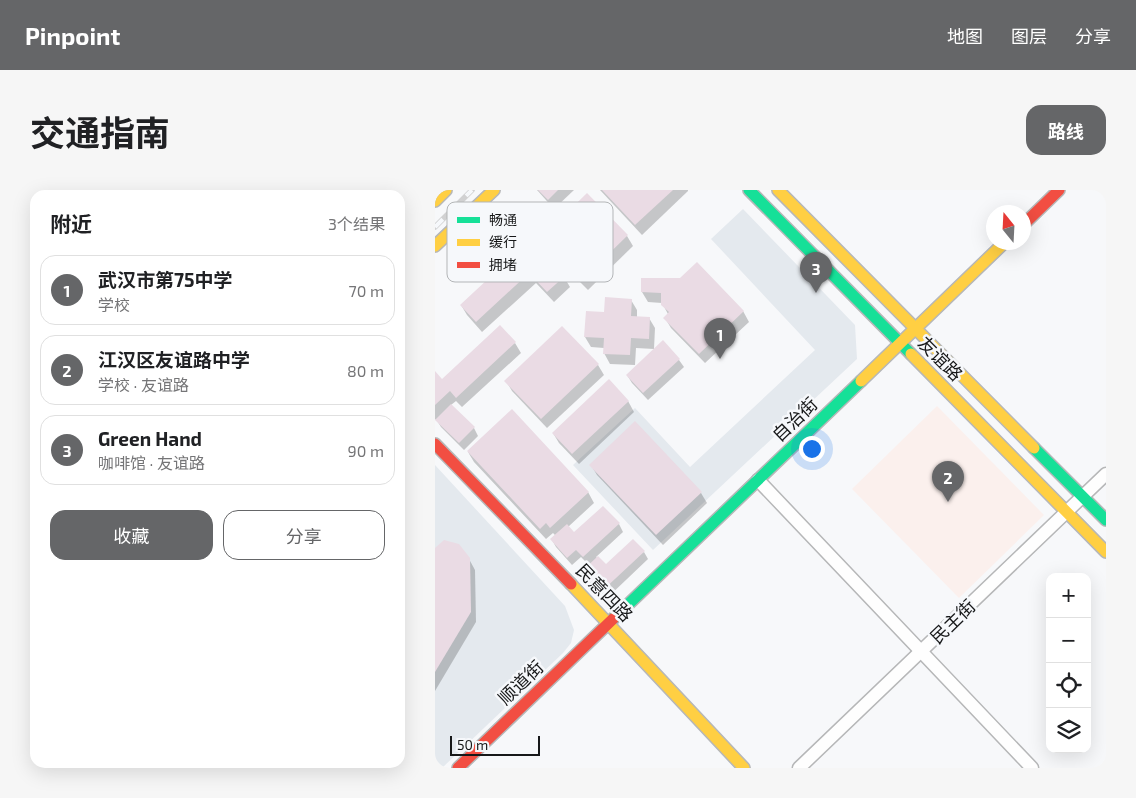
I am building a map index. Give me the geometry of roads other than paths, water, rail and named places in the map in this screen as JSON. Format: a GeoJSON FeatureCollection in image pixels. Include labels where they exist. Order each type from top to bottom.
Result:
{"type":"FeatureCollection","features":[{"type":"Feature","properties":{"kind":"main road"},"geometry":{"type":"LineString","coordinates":[[435,201],[446,190]]}},
{"type":"Feature","properties":{"kind":"main road"},"geometry":{"type":"LineString","coordinates":[[481,202],[494,190]]}},
{"type":"Feature","properties":{"kind":"main road","name":"友谊路"},"geometry":{"type":"LineString","coordinates":[[749,190],[1106,552]]}},
{"type":"Feature","properties":{"kind":"main road","name":"友谊路"},"geometry":{"type":"LineString","coordinates":[[778,190],[1106,520]]}},
{"type":"Feature","properties":{"kind":"main road"},"geometry":{"type":"LineString","coordinates":[[1031,217],[1059,190]]}},
{"type":"Feature","properties":{"kind":"main road"},"geometry":{"type":"LineString","coordinates":[[435,246],[447,235]]}},
{"type":"Feature","properties":{"kind":"main road","name":"自治街"},"geometry":{"type":"LineString","coordinates":[[609,623],[997,250]]}},
{"type":"Feature","properties":{"kind":"main road","name":"民意四路"},"geometry":{"type":"LineString","coordinates":[[435,444],[609,623],[744,768]]}},
{"type":"Feature","properties":{"kind":"main road","name":"顺道街"},"geometry":{"type":"LineString","coordinates":[[458,768],[609,623]]}},
{"type":"Feature","properties":{"kind":"street","name":"民主街"},"geometry":{"type":"LineString","coordinates":[[799,768],[1106,474]]}},
{"type":"Feature","properties":{"kind":"street"},"geometry":{"type":"LineString","coordinates":[[758,480],[1032,768]]}},
{"type":"Feature","properties":{"kind":"railway"},"geometry":{"type":"LineString","coordinates":[[460,202],[472,190]]}},
{"type":"Feature","properties":{"kind":"railway"},"geometry":{"type":"LineString","coordinates":[[435,227],[447,215]]}},
{"type":"Feature","properties":{"kind":"place","name":"Green Hand"},"geometry":{"type":"Point","coordinates":[816,293]}},
{"type":"Feature","properties":{"kind":"place","name":"武汉市第75中学"},"geometry":{"type":"Point","coordinates":[720,359]}},
{"type":"Feature","properties":{"kind":"place","name":"江汉区友谊路中学"},"geometry":{"type":"Point","coordinates":[948,502]}}]}
